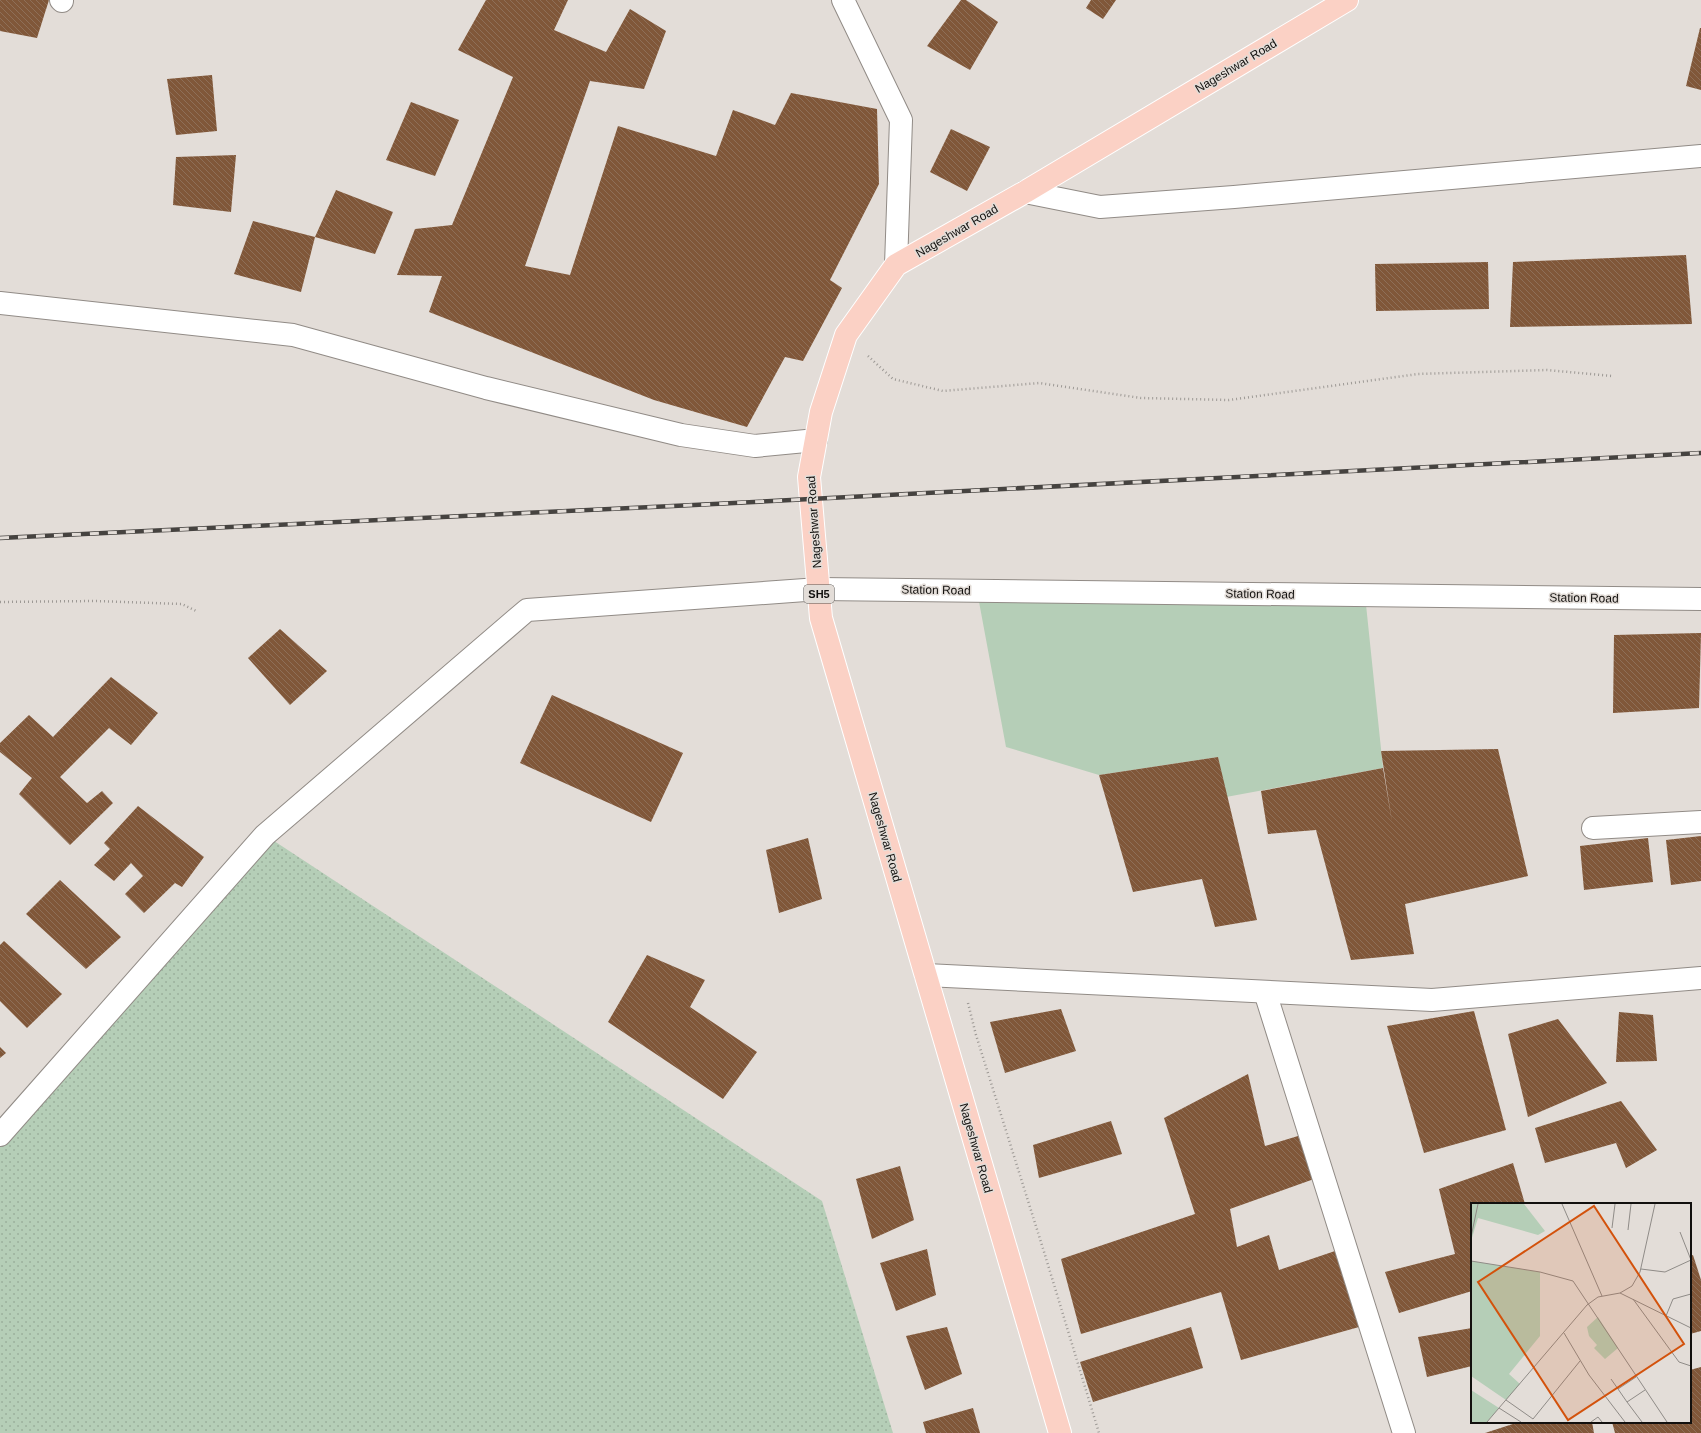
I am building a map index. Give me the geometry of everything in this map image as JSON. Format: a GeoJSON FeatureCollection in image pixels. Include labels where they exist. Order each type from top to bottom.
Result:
{"type":"FeatureCollection","features":[{"type":"Feature","properties":{"kind":"main road","name":"Nageshwar Road"},"geometry":{"type":"LineString","coordinates":[[1060,1433],[821,618],[809,477],[821,412],[846,335],[896,265],[1025,192],[1347,0]]}},
{"type":"Feature","properties":{"kind":"street"},"geometry":{"type":"LineString","coordinates":[[843,0],[901,120],[896,265]]}},
{"type":"Feature","properties":{"kind":"street"},"geometry":{"type":"LineString","coordinates":[[1025,192],[1100,207],[1234,197],[1701,156]]}},
{"type":"Feature","properties":{"kind":"street"},"geometry":{"type":"LineString","coordinates":[[0,303],[293,335],[486,388],[681,435],[755,446],[816,440]]}},
{"type":"Feature","properties":{"kind":"street","name":"Station Road"},"geometry":{"type":"LineString","coordinates":[[0,1135],[265,835],[527,610],[819,589],[1701,600]]}},
{"type":"Feature","properties":{"kind":"street"},"geometry":{"type":"LineString","coordinates":[[1593,828],[1701,822]]}},
{"type":"Feature","properties":{"kind":"street"},"geometry":{"type":"LineString","coordinates":[[926,975],[1432,1000],[1701,978]]}},
{"type":"Feature","properties":{"kind":"street"},"geometry":{"type":"LineString","coordinates":[[1265,992],[1404,1433]]}},
{"type":"Feature","properties":{"kind":"path"},"geometry":{"type":"LineString","coordinates":[[846,335],[893,379],[942,391],[1039,383],[1140,398],[1229,400],[1418,374],[1547,370],[1612,376]]}},
{"type":"Feature","properties":{"kind":"path"},"geometry":{"type":"LineString","coordinates":[[0,602],[95,601],[182,604],[198,612]]}},
{"type":"Feature","properties":{"kind":"path"},"geometry":{"type":"LineString","coordinates":[[962,977],[976,1036],[1099,1433]]}},
{"type":"Feature","properties":{"kind":"green space"},"geometry":{"type":"Polygon","coordinates":[[[977,591],[1365,595],[1383,768],[1226,797],[1218,757],[1099,775],[1006,747],[977,591]]]}},
{"type":"Feature","properties":{"kind":"green space"},"geometry":{"type":"Polygon","coordinates":[[[265,835],[822,1201],[893,1433],[0,1433],[0,1135],[265,835]]]}},
{"type":"Feature","properties":{"kind":"building"},"geometry":{"type":"Polygon","coordinates":[[[0,0],[49,0],[37,38],[0,31],[0,0]]]}},
{"type":"Feature","properties":{"kind":"building"},"geometry":{"type":"Polygon","coordinates":[[[486,0],[568,0],[554,30],[606,52],[630,9],[666,31],[644,89],[590,81],[525,266],[570,275],[618,126],[716,156],[733,110],[775,125],[791,93],[877,109],[879,184],[830,280],[842,288],[803,361],[785,357],[747,427],[654,400],[429,312],[442,276],[397,275],[415,229],[452,225],[513,77],[458,50],[486,0]]]}},
{"type":"Feature","properties":{"kind":"building"},"geometry":{"type":"Polygon","coordinates":[[[961,0],[966,0],[998,22],[970,70],[927,46],[961,0]]]}},
{"type":"Feature","properties":{"kind":"building"},"geometry":{"type":"Polygon","coordinates":[[[1091,0],[1116,0],[1103,19],[1086,8],[1091,0]]]}},
{"type":"Feature","properties":{"kind":"building"},"geometry":{"type":"Polygon","coordinates":[[[1701,28],[1701,90],[1686,86],[1701,28]]]}},
{"type":"Feature","properties":{"kind":"building"},"geometry":{"type":"Polygon","coordinates":[[[212,75],[217,131],[176,135],[167,79],[212,75]]]}},
{"type":"Feature","properties":{"kind":"building"},"geometry":{"type":"Polygon","coordinates":[[[411,102],[459,120],[435,176],[386,160],[411,102]]]}},
{"type":"Feature","properties":{"kind":"building"},"geometry":{"type":"Polygon","coordinates":[[[951,129],[990,147],[967,191],[930,172],[951,129]]]}},
{"type":"Feature","properties":{"kind":"building"},"geometry":{"type":"Polygon","coordinates":[[[236,155],[231,212],[173,205],[176,157],[236,155]]]}},
{"type":"Feature","properties":{"kind":"building"},"geometry":{"type":"Polygon","coordinates":[[[336,190],[393,212],[375,254],[315,237],[336,190]]]}},
{"type":"Feature","properties":{"kind":"building"},"geometry":{"type":"Polygon","coordinates":[[[253,221],[315,237],[301,292],[234,274],[253,221]]]}},
{"type":"Feature","properties":{"kind":"building"},"geometry":{"type":"Polygon","coordinates":[[[1686,255],[1692,324],[1510,327],[1513,262],[1686,255]]]}},
{"type":"Feature","properties":{"kind":"building"},"geometry":{"type":"Polygon","coordinates":[[[1488,262],[1489,309],[1376,311],[1375,264],[1488,262]]]}},
{"type":"Feature","properties":{"kind":"building"},"geometry":{"type":"Polygon","coordinates":[[[280,629],[327,671],[290,705],[248,658],[280,629]]]}},
{"type":"Feature","properties":{"kind":"building"},"geometry":{"type":"Polygon","coordinates":[[[1701,633],[1699,708],[1613,713],[1614,635],[1701,633]]]}},
{"type":"Feature","properties":{"kind":"building"},"geometry":{"type":"Polygon","coordinates":[[[111,677],[158,713],[131,745],[109,728],[60,777],[87,803],[102,791],[113,803],[70,845],[19,794],[32,778],[0,752],[0,743],[29,715],[53,737],[111,677]]]}},
{"type":"Feature","properties":{"kind":"building"},"geometry":{"type":"Polygon","coordinates":[[[552,695],[683,753],[651,822],[520,763],[552,695]]]}},
{"type":"Feature","properties":{"kind":"building"},"geometry":{"type":"Polygon","coordinates":[[[1498,749],[1528,876],[1405,904],[1414,954],[1351,960],[1316,830],[1268,834],[1261,791],[1383,768],[1392,822],[1381,751],[1498,749]]]}},
{"type":"Feature","properties":{"kind":"building"},"geometry":{"type":"Polygon","coordinates":[[[1218,757],[1257,920],[1215,927],[1202,879],[1133,892],[1099,775],[1218,757]]]}},
{"type":"Feature","properties":{"kind":"building"},"geometry":{"type":"Polygon","coordinates":[[[138,806],[204,857],[182,887],[175,883],[144,913],[125,894],[143,876],[131,863],[114,881],[94,865],[110,849],[104,843],[138,806]]]}},
{"type":"Feature","properties":{"kind":"building"},"geometry":{"type":"Polygon","coordinates":[[[1701,836],[1701,881],[1671,885],[1666,840],[1701,836]]]}},
{"type":"Feature","properties":{"kind":"building"},"geometry":{"type":"Polygon","coordinates":[[[808,838],[822,899],[779,913],[766,850],[808,838]]]}},
{"type":"Feature","properties":{"kind":"building"},"geometry":{"type":"Polygon","coordinates":[[[1648,838],[1653,882],[1584,890],[1580,846],[1648,838]]]}},
{"type":"Feature","properties":{"kind":"building"},"geometry":{"type":"Polygon","coordinates":[[[60,880],[121,937],[86,969],[26,914],[60,880]]]}},
{"type":"Feature","properties":{"kind":"building"},"geometry":{"type":"Polygon","coordinates":[[[4,941],[62,994],[27,1028],[0,1001],[0,945],[4,941]]]}},
{"type":"Feature","properties":{"kind":"building"},"geometry":{"type":"Polygon","coordinates":[[[647,955],[705,980],[690,1007],[757,1052],[723,1099],[608,1022],[647,955]]]}},
{"type":"Feature","properties":{"kind":"building"},"geometry":{"type":"Polygon","coordinates":[[[1061,1009],[1076,1051],[1005,1073],[990,1022],[1061,1009]]]}},
{"type":"Feature","properties":{"kind":"building"},"geometry":{"type":"Polygon","coordinates":[[[1474,1011],[1506,1130],[1424,1153],[1387,1026],[1474,1011]]]}},
{"type":"Feature","properties":{"kind":"building"},"geometry":{"type":"Polygon","coordinates":[[[1619,1012],[1653,1015],[1657,1061],[1616,1062],[1619,1012]]]}},
{"type":"Feature","properties":{"kind":"building"},"geometry":{"type":"Polygon","coordinates":[[[1558,1019],[1607,1083],[1528,1117],[1508,1034],[1558,1019]]]}},
{"type":"Feature","properties":{"kind":"building"},"geometry":{"type":"Polygon","coordinates":[[[0,1047],[6,1053],[0,1058],[0,1047]]]}},
{"type":"Feature","properties":{"kind":"building"},"geometry":{"type":"Polygon","coordinates":[[[1248,1074],[1265,1146],[1298,1136],[1314,1179],[1230,1209],[1237,1247],[1269,1235],[1279,1270],[1335,1251],[1359,1327],[1241,1360],[1221,1292],[1081,1334],[1061,1259],[1195,1214],[1164,1118],[1248,1074]]]}},
{"type":"Feature","properties":{"kind":"building"},"geometry":{"type":"Polygon","coordinates":[[[1621,1101],[1657,1150],[1626,1168],[1616,1143],[1545,1163],[1535,1128],[1621,1101]]]}},
{"type":"Feature","properties":{"kind":"building"},"geometry":{"type":"Polygon","coordinates":[[[1111,1121],[1122,1154],[1039,1178],[1033,1145],[1111,1121]]]}},
{"type":"Feature","properties":{"kind":"building"},"geometry":{"type":"Polygon","coordinates":[[[1513,1163],[1525,1203],[1471,1203],[1471,1291],[1399,1313],[1385,1272],[1455,1254],[1439,1189],[1513,1163]]]}},
{"type":"Feature","properties":{"kind":"building"},"geometry":{"type":"Polygon","coordinates":[[[900,1166],[914,1220],[872,1239],[856,1179],[900,1166]]]}},
{"type":"Feature","properties":{"kind":"building"},"geometry":{"type":"Polygon","coordinates":[[[927,1249],[936,1295],[896,1311],[880,1263],[927,1249]]]}},
{"type":"Feature","properties":{"kind":"building"},"geometry":{"type":"Polygon","coordinates":[[[1693,1255],[1701,1280],[1701,1331],[1691,1334],[1691,1256],[1693,1255]]]}},
{"type":"Feature","properties":{"kind":"building"},"geometry":{"type":"Polygon","coordinates":[[[947,1327],[962,1374],[925,1390],[906,1336],[947,1327]]]}},
{"type":"Feature","properties":{"kind":"building"},"geometry":{"type":"Polygon","coordinates":[[[1191,1327],[1203,1368],[1093,1402],[1080,1362],[1191,1327]]]}},
{"type":"Feature","properties":{"kind":"building"},"geometry":{"type":"Polygon","coordinates":[[[1471,1328],[1471,1366],[1427,1377],[1418,1337],[1471,1328]]]}},
{"type":"Feature","properties":{"kind":"building"},"geometry":{"type":"Polygon","coordinates":[[[1701,1367],[1701,1433],[1615,1433],[1612,1423],[1691,1423],[1691,1370],[1701,1367]]]}},
{"type":"Feature","properties":{"kind":"building"},"geometry":{"type":"Polygon","coordinates":[[[973,1408],[980,1433],[926,1433],[923,1422],[973,1408]]]}},
{"type":"Feature","properties":{"kind":"building"},"geometry":{"type":"Polygon","coordinates":[[[1516,1423],[1592,1423],[1594,1433],[1485,1433],[1516,1423]]]}},
{"type":"Feature","properties":{"kind":"railway"},"geometry":{"type":"LineString","coordinates":[[0,538],[694,505],[1701,453]]}}]}
